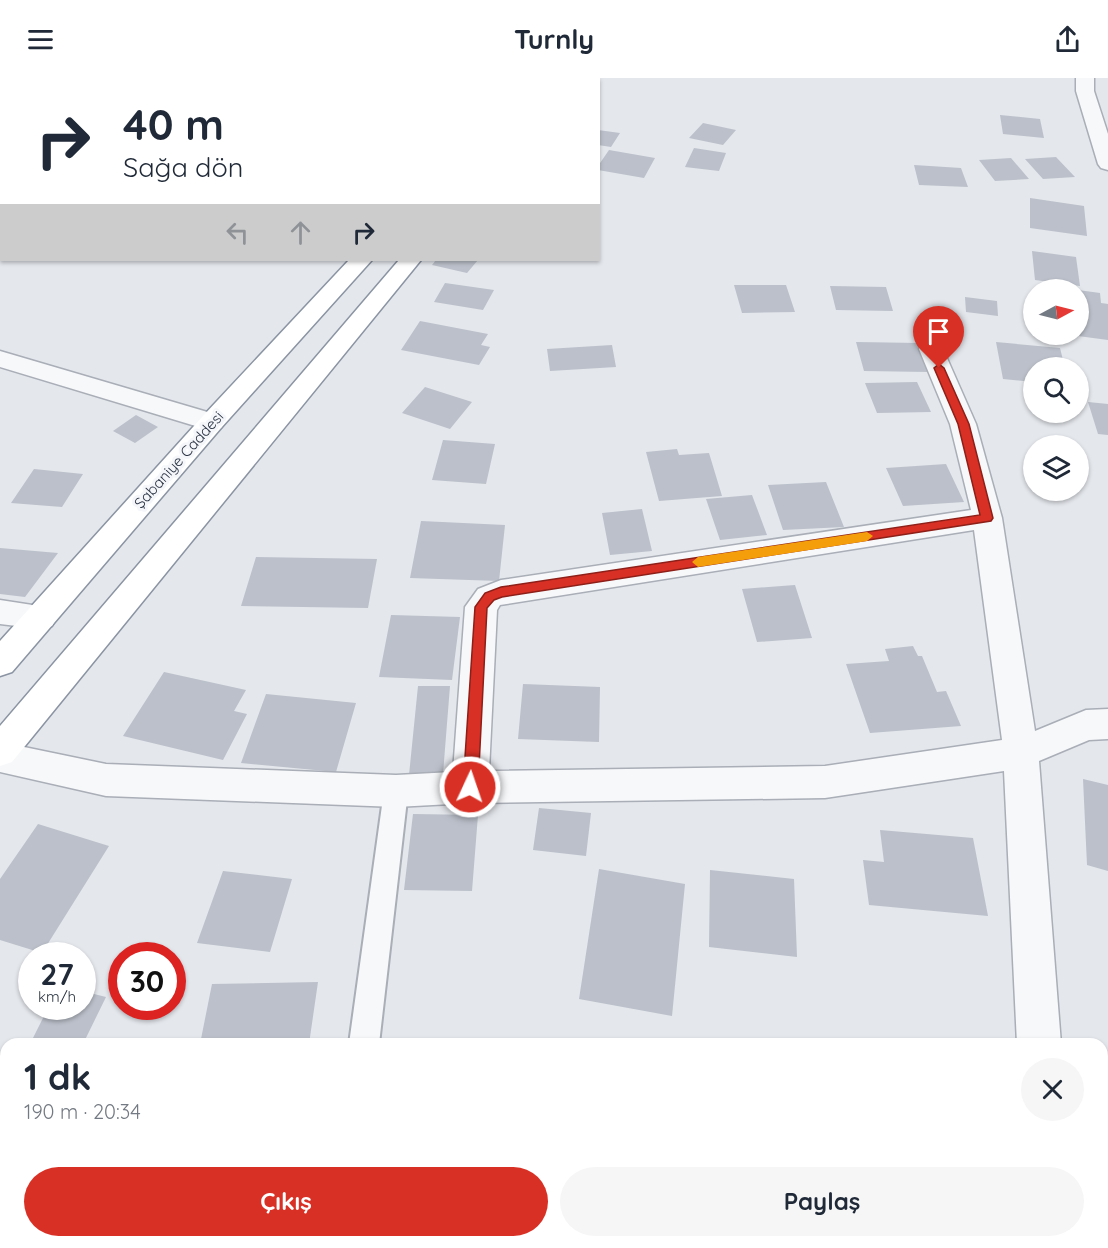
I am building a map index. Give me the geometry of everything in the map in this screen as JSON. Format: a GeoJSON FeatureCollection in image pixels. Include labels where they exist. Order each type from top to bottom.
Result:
{"type":"FeatureCollection","features":[{"type":"Feature","properties":{"kind":"highway","name":"Şabaniye Caddesi"},"geometry":{"type":"LineString","coordinates":[[0,663],[212,422],[360,261]]}},
{"type":"Feature","properties":{"kind":"highway"},"geometry":{"type":"LineString","coordinates":[[0,751],[222,488],[409,261]]}},
{"type":"Feature","properties":{"kind":"highway"},"geometry":{"type":"LineString","coordinates":[[167,473],[222,488]]}},
{"type":"Feature","properties":{"kind":"street"},"geometry":{"type":"LineString","coordinates":[[1085,78],[1085,91],[1108,164]]}},
{"type":"Feature","properties":{"kind":"street"},"geometry":{"type":"LineString","coordinates":[[931,349],[963,424],[987,518],[1021,753],[1039,1038]]}},
{"type":"Feature","properties":{"kind":"street"},"geometry":{"type":"LineString","coordinates":[[0,358],[212,422]]}},
{"type":"Feature","properties":{"kind":"street"},"geometry":{"type":"LineString","coordinates":[[470,787],[481,607],[489,597],[501,592],[987,518]]}},
{"type":"Feature","properties":{"kind":"street"},"geometry":{"type":"LineString","coordinates":[[0,612],[40,617]]}},
{"type":"Feature","properties":{"kind":"street"},"geometry":{"type":"LineString","coordinates":[[0,758],[106,780],[396,791],[470,787],[825,782],[1021,753],[1086,725],[1108,724]]}},
{"type":"Feature","properties":{"kind":"lane"},"geometry":{"type":"LineString","coordinates":[[365,1038],[396,791]]}},
{"type":"Feature","properties":{"kind":"building"},"geometry":{"type":"Polygon","coordinates":[[[1000,115],[1040,119],[1044,138],[1003,134],[1000,115]]]}},
{"type":"Feature","properties":{"kind":"building"},"geometry":{"type":"Polygon","coordinates":[[[703,123],[736,130],[723,145],[689,138],[703,123]]]}},
{"type":"Feature","properties":{"kind":"building"},"geometry":{"type":"Polygon","coordinates":[[[600,130],[620,133],[611,147],[600,145],[600,130]]]}},
{"type":"Feature","properties":{"kind":"building"},"geometry":{"type":"Polygon","coordinates":[[[694,148],[726,153],[719,171],[685,167],[694,148]]]}},
{"type":"Feature","properties":{"kind":"building"},"geometry":{"type":"Polygon","coordinates":[[[609,150],[655,158],[644,178],[600,170],[600,163],[609,150]]]}},
{"type":"Feature","properties":{"kind":"building"},"geometry":{"type":"Polygon","coordinates":[[[1056,157],[1075,177],[1043,179],[1025,159],[1056,157]]]}},
{"type":"Feature","properties":{"kind":"building"},"geometry":{"type":"Polygon","coordinates":[[[1011,158],[1029,179],[995,181],[979,160],[1011,158]]]}},
{"type":"Feature","properties":{"kind":"building"},"geometry":{"type":"Polygon","coordinates":[[[914,165],[961,168],[968,187],[919,185],[914,165]]]}},
{"type":"Feature","properties":{"kind":"building"},"geometry":{"type":"Polygon","coordinates":[[[1030,198],[1084,206],[1087,236],[1030,228],[1030,198]]]}},
{"type":"Feature","properties":{"kind":"building"},"geometry":{"type":"Polygon","coordinates":[[[1032,251],[1076,257],[1079,279],[1035,279],[1032,251]]]}},
{"type":"Feature","properties":{"kind":"building"},"geometry":{"type":"Polygon","coordinates":[[[435,261],[477,261],[467,273],[432,265],[435,261]]]}},
{"type":"Feature","properties":{"kind":"building"},"geometry":{"type":"Polygon","coordinates":[[[445,283],[494,290],[483,310],[434,302],[445,283]]]}},
{"type":"Feature","properties":{"kind":"building"},"geometry":{"type":"Polygon","coordinates":[[[734,285],[786,285],[795,312],[742,313],[734,285]]]}},
{"type":"Feature","properties":{"kind":"building"},"geometry":{"type":"Polygon","coordinates":[[[830,286],[886,287],[893,311],[836,310],[830,286]]]}},
{"type":"Feature","properties":{"kind":"building"},"geometry":{"type":"Polygon","coordinates":[[[1089,292],[1100,293],[1101,303],[1108,304],[1108,340],[1089,337],[1089,292]]]}},
{"type":"Feature","properties":{"kind":"building"},"geometry":{"type":"Polygon","coordinates":[[[965,297],[997,301],[998,316],[966,312],[965,297]]]}},
{"type":"Feature","properties":{"kind":"building"},"geometry":{"type":"Polygon","coordinates":[[[420,321],[488,334],[481,345],[490,347],[479,365],[401,350],[420,321]]]}},
{"type":"Feature","properties":{"kind":"building"},"geometry":{"type":"Polygon","coordinates":[[[856,342],[919,343],[929,372],[864,371],[856,342]]]}},
{"type":"Feature","properties":{"kind":"building"},"geometry":{"type":"Polygon","coordinates":[[[996,342],[1060,348],[1062,357],[1023,357],[1023,381],[1003,379],[996,342]]]}},
{"type":"Feature","properties":{"kind":"building"},"geometry":{"type":"Polygon","coordinates":[[[612,345],[616,367],[550,371],[547,349],[612,345]]]}},
{"type":"Feature","properties":{"kind":"building"},"geometry":{"type":"Polygon","coordinates":[[[917,382],[931,412],[877,413],[865,383],[917,382]]]}},
{"type":"Feature","properties":{"kind":"building"},"geometry":{"type":"Polygon","coordinates":[[[425,387],[472,402],[450,429],[402,413],[425,387]]]}},
{"type":"Feature","properties":{"kind":"building"},"geometry":{"type":"Polygon","coordinates":[[[1089,402],[1108,404],[1108,435],[1098,434],[1089,402]]]}},
{"type":"Feature","properties":{"kind":"building"},"geometry":{"type":"Polygon","coordinates":[[[136,415],[158,427],[135,443],[113,431],[136,415]]]}},
{"type":"Feature","properties":{"kind":"building"},"geometry":{"type":"Polygon","coordinates":[[[443,440],[495,444],[486,484],[432,480],[443,440]]]}},
{"type":"Feature","properties":{"kind":"building"},"geometry":{"type":"Polygon","coordinates":[[[677,449],[679,455],[709,453],[722,496],[659,501],[646,452],[677,449]]]}},
{"type":"Feature","properties":{"kind":"building"},"geometry":{"type":"Polygon","coordinates":[[[946,464],[964,502],[903,506],[886,468],[946,464]]]}},
{"type":"Feature","properties":{"kind":"building"},"geometry":{"type":"Polygon","coordinates":[[[34,469],[83,474],[62,507],[11,503],[34,469]]]}},
{"type":"Feature","properties":{"kind":"building"},"geometry":{"type":"Polygon","coordinates":[[[826,482],[844,527],[783,530],[768,485],[826,482]]]}},
{"type":"Feature","properties":{"kind":"building"},"geometry":{"type":"Polygon","coordinates":[[[752,495],[767,535],[720,540],[706,499],[752,495]]]}},
{"type":"Feature","properties":{"kind":"building"},"geometry":{"type":"Polygon","coordinates":[[[642,509],[652,551],[610,555],[602,513],[642,509]]]}},
{"type":"Feature","properties":{"kind":"building"},"geometry":{"type":"Polygon","coordinates":[[[421,521],[505,525],[499,581],[410,578],[421,521]]]}},
{"type":"Feature","properties":{"kind":"building"},"geometry":{"type":"Polygon","coordinates":[[[0,548],[58,553],[25,597],[0,594],[0,548]]]}},
{"type":"Feature","properties":{"kind":"building"},"geometry":{"type":"Polygon","coordinates":[[[256,557],[377,559],[368,608],[241,606],[256,557]]]}},
{"type":"Feature","properties":{"kind":"building"},"geometry":{"type":"Polygon","coordinates":[[[795,585],[812,638],[757,642],[742,589],[795,585]]]}},
{"type":"Feature","properties":{"kind":"building"},"geometry":{"type":"Polygon","coordinates":[[[391,615],[460,617],[452,680],[379,677],[391,615]]]}},
{"type":"Feature","properties":{"kind":"building"},"geometry":{"type":"Polygon","coordinates":[[[913,646],[918,656],[922,656],[937,692],[946,691],[961,726],[870,733],[846,664],[889,661],[885,649],[913,646]]]}},
{"type":"Feature","properties":{"kind":"building"},"geometry":{"type":"Polygon","coordinates":[[[164,672],[246,690],[234,711],[247,714],[223,760],[123,736],[164,672]]]}},
{"type":"Feature","properties":{"kind":"building"},"geometry":{"type":"Polygon","coordinates":[[[523,684],[600,687],[599,742],[518,739],[523,684]]]}},
{"type":"Feature","properties":{"kind":"building"},"geometry":{"type":"Polygon","coordinates":[[[418,686],[450,686],[443,774],[409,775],[418,686]]]}},
{"type":"Feature","properties":{"kind":"building"},"geometry":{"type":"Polygon","coordinates":[[[266,694],[356,703],[336,772],[241,763],[266,694]]]}},
{"type":"Feature","properties":{"kind":"building"},"geometry":{"type":"Polygon","coordinates":[[[1083,779],[1108,785],[1108,871],[1087,865],[1083,779]]]}},
{"type":"Feature","properties":{"kind":"building"},"geometry":{"type":"Polygon","coordinates":[[[539,808],[591,813],[586,856],[533,850],[539,808]]]}},
{"type":"Feature","properties":{"kind":"building"},"geometry":{"type":"Polygon","coordinates":[[[413,814],[478,815],[472,891],[404,890],[413,814]]]}},
{"type":"Feature","properties":{"kind":"building"},"geometry":{"type":"Polygon","coordinates":[[[38,824],[109,846],[49,942],[18,942],[18,946],[0,940],[0,879],[38,824]]]}},
{"type":"Feature","properties":{"kind":"building"},"geometry":{"type":"Polygon","coordinates":[[[880,830],[973,838],[988,916],[869,905],[863,860],[884,862],[880,830]]]}},
{"type":"Feature","properties":{"kind":"building"},"geometry":{"type":"Polygon","coordinates":[[[599,869],[685,884],[672,1016],[579,999],[599,869]]]}},
{"type":"Feature","properties":{"kind":"building"},"geometry":{"type":"Polygon","coordinates":[[[710,870],[794,879],[797,957],[709,947],[710,870]]]}},
{"type":"Feature","properties":{"kind":"building"},"geometry":{"type":"Polygon","coordinates":[[[223,871],[292,879],[270,952],[197,943],[223,871]]]}},
{"type":"Feature","properties":{"kind":"building"},"geometry":{"type":"Polygon","coordinates":[[[318,982],[310,1038],[201,1038],[212,984],[318,982]]]}},
{"type":"Feature","properties":{"kind":"building"},"geometry":{"type":"Polygon","coordinates":[[[96,994],[106,997],[96,1017],[96,994]]]}},
{"type":"Feature","properties":{"kind":"building"},"geometry":{"type":"Polygon","coordinates":[[[42,1020],[95,1020],[86,1038],[33,1038],[42,1020]]]}},
{"type":"Feature","properties":{"kind":"slow traffic"},"geometry":{"type":"LineString","coordinates":[[698,562],[867,536]]}},
{"type":"Feature","properties":{"kind":"route"},"geometry":{"type":"LineString","coordinates":[[470,787],[481,607],[489,597],[501,592],[987,518],[963,424],[939,368]]}}]}
